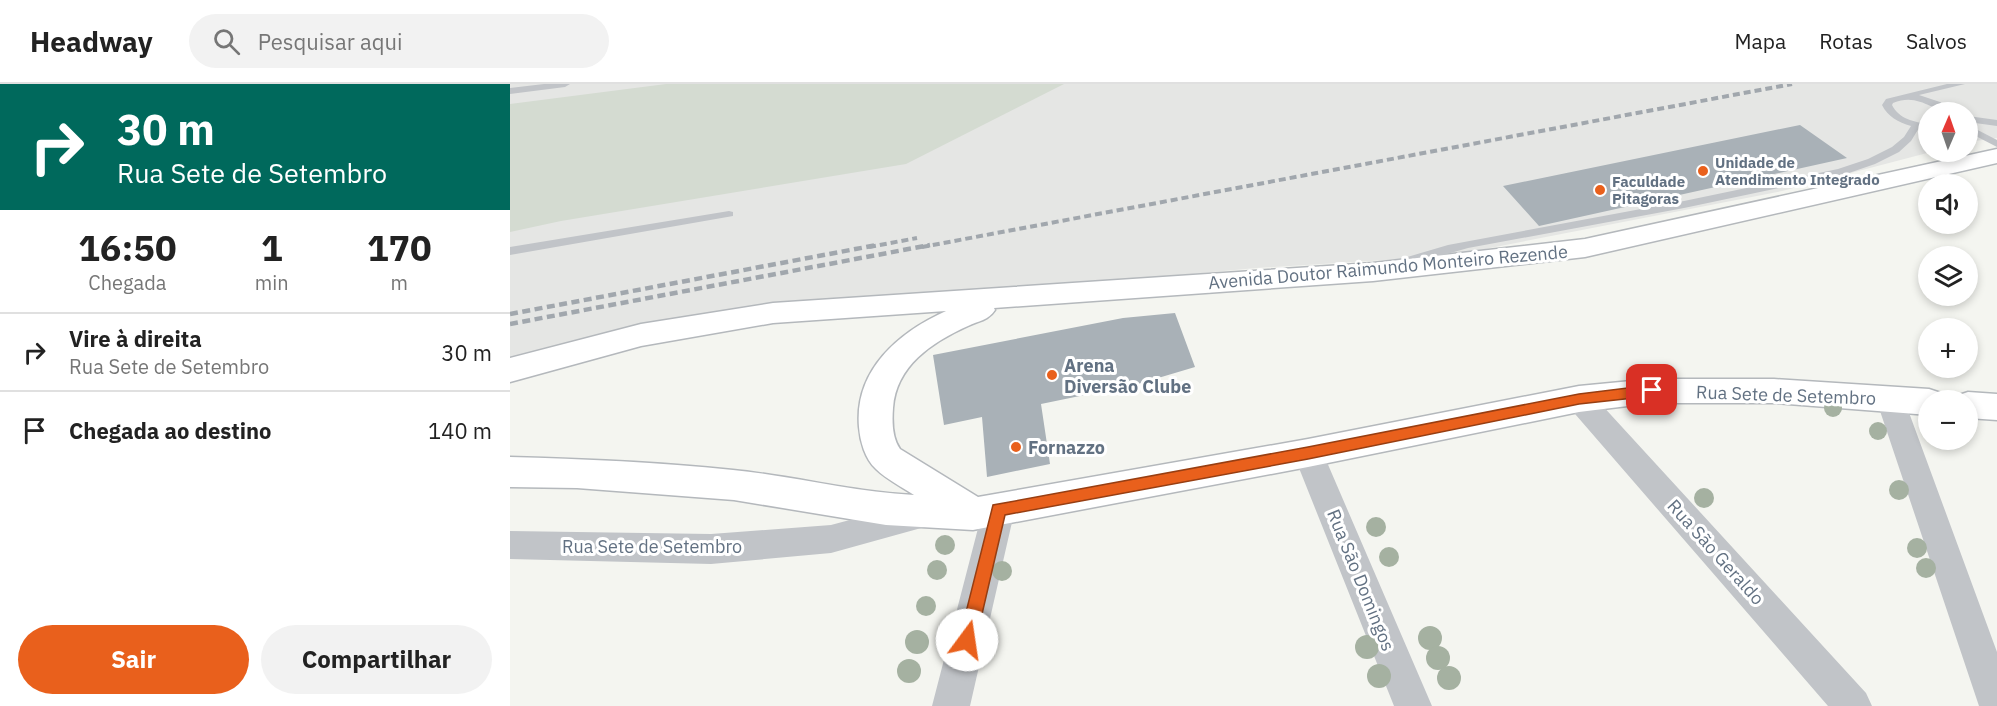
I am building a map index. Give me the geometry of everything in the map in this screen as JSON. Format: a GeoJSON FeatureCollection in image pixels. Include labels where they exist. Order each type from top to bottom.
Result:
{"type":"FeatureCollection","features":[{"type":"Feature","properties":{"kind":"main road","name":"Avenida Doutor Raimundo Monteiro Rezende"},"geometry":{"type":"LineString","coordinates":[[1978,157],[1997,156]]}},
{"type":"Feature","properties":{"kind":"main road","name":"Avenida Doutor Raimundo Monteiro Rezende"},"geometry":{"type":"LineString","coordinates":[[510,370],[652,333],[773,313],[1013,299],[1373,272],[1585,248],[1942,162]]}},
{"type":"Feature","properties":{"kind":"main road"},"geometry":{"type":"LineString","coordinates":[[986,512],[886,458],[876,435],[875,407],[881,384],[891,366],[931,330],[957,317],[1013,299]]}},
{"type":"Feature","properties":{"kind":"main road","name":"Rua Sete de Setembro"},"geometry":{"type":"LineString","coordinates":[[510,472],[577,473],[734,486],[886,509],[986,512],[1308,453],[1579,399],[1652,390],[1774,391],[1918,401]]}},
{"type":"Feature","properties":{"kind":"main road"},"geometry":{"type":"LineString","coordinates":[[1978,406],[1997,407]]}},
{"type":"Feature","properties":{"kind":"street","name":"Rua São Geraldo"},"geometry":{"type":"LineString","coordinates":[[1579,399],[1853,706]]}},
{"type":"Feature","properties":{"kind":"street"},"geometry":{"type":"LineString","coordinates":[[1890,399],[1997,703]]}},
{"type":"Feature","properties":{"kind":"street","name":"Rua São Domingos"},"geometry":{"type":"LineString","coordinates":[[1308,453],[1413,706]]}},
{"type":"Feature","properties":{"kind":"street","name":"Rua Sete de Setembro"},"geometry":{"type":"LineString","coordinates":[[510,545],[711,549],[831,539],[934,512]]}},
{"type":"Feature","properties":{"kind":"street"},"geometry":{"type":"LineString","coordinates":[[951,706],[986,512]]}},
{"type":"Feature","properties":{"kind":"lane"},"geometry":{"type":"LineString","coordinates":[[510,91],[565,84]]}},
{"type":"Feature","properties":{"kind":"lane"},"geometry":{"type":"LineString","coordinates":[[1918,125],[1901,119],[1888,109],[1889,101],[1960,84]]}},
{"type":"Feature","properties":{"kind":"lane"},"geometry":{"type":"LineString","coordinates":[[1902,97],[1933,102]]}},
{"type":"Feature","properties":{"kind":"lane"},"geometry":{"type":"LineString","coordinates":[[1978,120],[1997,123]]}},
{"type":"Feature","properties":{"kind":"lane"},"geometry":{"type":"LineString","coordinates":[[1373,272],[1411,258],[1474,243],[1617,218],[1845,171],[1885,155],[1918,132]]}},
{"type":"Feature","properties":{"kind":"lane"},"geometry":{"type":"LineString","coordinates":[[1978,134],[1997,144]]}},
{"type":"Feature","properties":{"kind":"lane"},"geometry":{"type":"LineString","coordinates":[[510,251],[729,214]]}},
{"type":"Feature","properties":{"kind":"shaded area"},"geometry":{"type":"Polygon","coordinates":[[[510,84],[1997,84],[1997,138],[1978,141],[1978,102],[1918,102],[1918,155],[1782,191],[1449,256],[1256,268],[1084,284],[743,307],[655,323],[510,362],[510,84]]]}},
{"type":"Feature","properties":{"kind":"shaded area"},"geometry":{"type":"Polygon","coordinates":[[[666,84],[1064,84],[906,164],[561,221],[510,232],[510,104],[666,84]]]}},
{"type":"Feature","properties":{"kind":"building"},"geometry":{"type":"Polygon","coordinates":[[[1800,125],[1847,158],[1539,226],[1503,186],[1800,125]]]}},
{"type":"Feature","properties":{"kind":"building","name":"Arena Diversão Clube"},"geometry":{"type":"Polygon","coordinates":[[[1175,313],[1195,367],[1138,384],[1041,404],[1050,464],[987,477],[982,417],[944,425],[933,355],[1123,318],[1175,313]]]}},
{"type":"Feature","properties":{"kind":"railway"},"geometry":{"type":"LineString","coordinates":[[922,247],[1792,84]]}},
{"type":"Feature","properties":{"kind":"railway"},"geometry":{"type":"LineString","coordinates":[[869,247],[917,238]]}},
{"type":"Feature","properties":{"kind":"railway"},"geometry":{"type":"LineString","coordinates":[[510,314],[877,245]]}},
{"type":"Feature","properties":{"kind":"railway"},"geometry":{"type":"LineString","coordinates":[[510,324],[930,245]]}},
{"type":"Feature","properties":{"kind":"place","name":"Unidade de Atendimento Integrado"},"geometry":{"type":"Point","coordinates":[1703,171]}},
{"type":"Feature","properties":{"kind":"place","name":"Faculdade Pitagoras"},"geometry":{"type":"Point","coordinates":[1600,190]}},
{"type":"Feature","properties":{"kind":"place","name":"Arena Diversão Clube"},"geometry":{"type":"Point","coordinates":[1052,375]}},
{"type":"Feature","properties":{"kind":"place","name":"Fornazzo"},"geometry":{"type":"Point","coordinates":[1016,447]}},
{"type":"Feature","properties":{"kind":"route"},"geometry":{"type":"LineString","coordinates":[[967,640],[999,509],[1308,453],[1579,399],[1652,390]]}}]}
